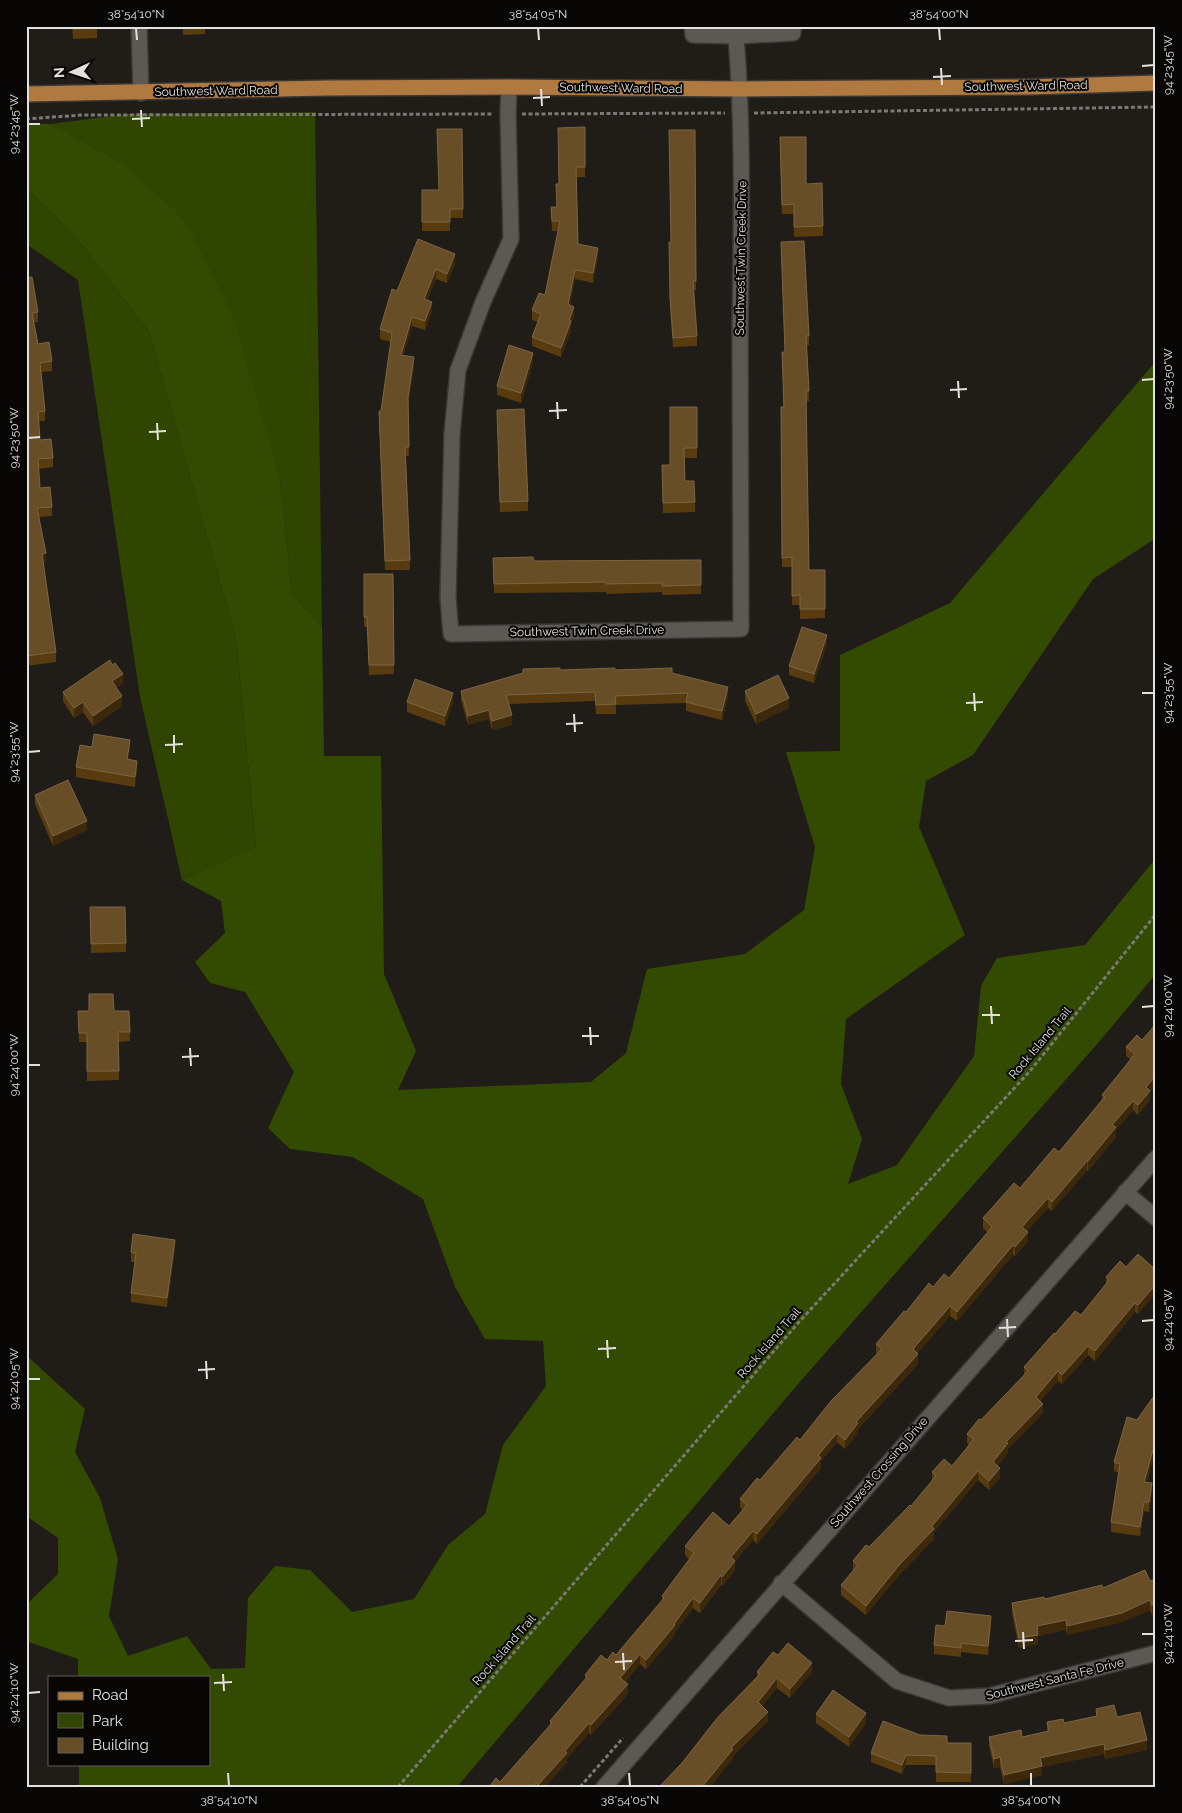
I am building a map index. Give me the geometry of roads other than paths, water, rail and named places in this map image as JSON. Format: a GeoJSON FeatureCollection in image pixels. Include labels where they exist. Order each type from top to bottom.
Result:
{"type":"FeatureCollection","features":[{"type":"Feature","properties":{"kind":"main road","name":"Southwest Ward Road"},"geometry":{"type":"LineString","coordinates":[[26,94],[327,88],[740,89],[1028,87],[1156,83]]}},
{"type":"Feature","properties":{"kind":"street"},"geometry":{"type":"LineString","coordinates":[[139,26],[141,93]]}},
{"type":"Feature","properties":{"kind":"street"},"geometry":{"type":"LineString","coordinates":[[692,26],[693,35],[736,36],[793,33],[793,26]]}},
{"type":"Feature","properties":{"kind":"street","name":"Southwest Twin Creek Drive"},"geometry":{"type":"LineString","coordinates":[[509,87],[511,239],[483,302],[458,370],[451,444],[448,598],[451,634],[741,628],[740,333],[743,187],[740,89],[736,36]]}},
{"type":"Feature","properties":{"kind":"street","name":"Southwest Crossing Drive"},"geometry":{"type":"LineString","coordinates":[[604,1787],[1156,1158]]}},
{"type":"Feature","properties":{"kind":"street"},"geometry":{"type":"LineString","coordinates":[[1125,1192],[1156,1218]]}},
{"type":"Feature","properties":{"kind":"street","name":"Southwest Santa Fe Drive"},"geometry":{"type":"LineString","coordinates":[[782,1583],[897,1681],[949,1698],[989,1696],[1156,1654]]}}]}
